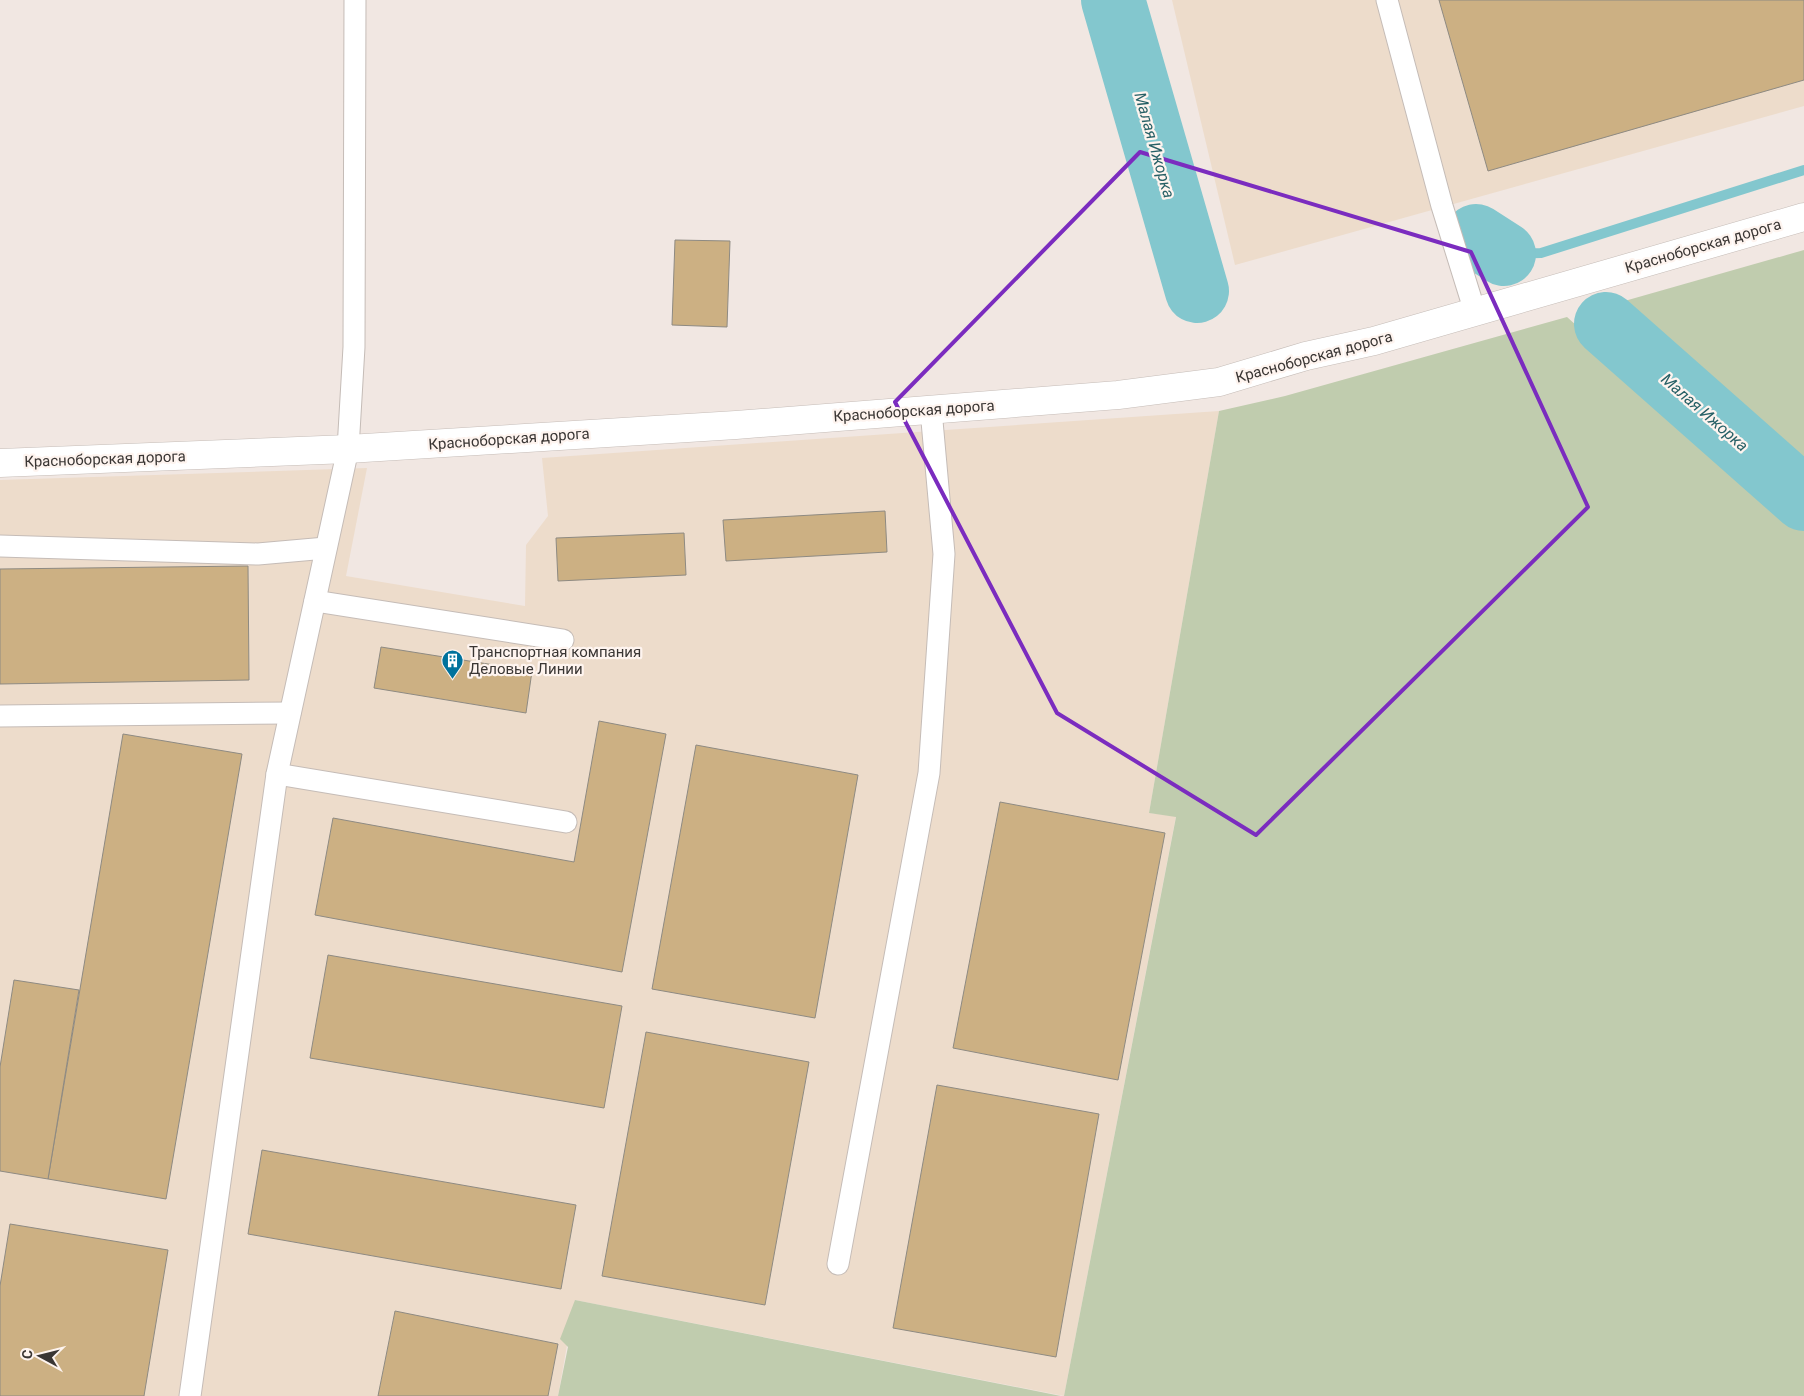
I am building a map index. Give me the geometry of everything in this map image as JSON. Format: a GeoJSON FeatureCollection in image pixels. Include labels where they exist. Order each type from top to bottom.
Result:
{"type":"FeatureCollection","features":[{"type":"Feature","properties":{"kind":"street","name":"Красноборская дорога"},"geometry":{"type":"LineString","coordinates":[[0,462],[348,449],[736,425],[1118,396],[1219,382],[1306,356],[1374,341],[1804,217]]}},
{"type":"Feature","properties":{"kind":"lane"},"geometry":{"type":"LineString","coordinates":[[190,1396],[277,774],[348,449],[354,347],[356,0]]}},
{"type":"Feature","properties":{"kind":"lane"},"geometry":{"type":"LineString","coordinates":[[1387,0],[1442,206],[1475,312]]}},
{"type":"Feature","properties":{"kind":"lane"},"geometry":{"type":"LineString","coordinates":[[838,1264],[929,773],[944,554],[931,410]]}},
{"type":"Feature","properties":{"kind":"lane"},"geometry":{"type":"LineString","coordinates":[[0,546],[258,554],[326,548]]}},
{"type":"Feature","properties":{"kind":"lane"},"geometry":{"type":"LineString","coordinates":[[315,601],[563,640]]}},
{"type":"Feature","properties":{"kind":"lane"},"geometry":{"type":"LineString","coordinates":[[0,716],[290,713]]}},
{"type":"Feature","properties":{"kind":"lane"},"geometry":{"type":"LineString","coordinates":[[277,774],[566,822]]}},
{"type":"Feature","properties":{"kind":"highlighted area"},"geometry":{"type":"Polygon","coordinates":[[[1140,152],[1471,252],[1588,507],[1256,835],[1057,713],[895,402],[1140,152]]]}},
{"type":"Feature","properties":{"kind":"shaded area"},"geometry":{"type":"Polygon","coordinates":[[[1172,0],[1804,0],[1804,106],[1235,265],[1172,0]]]}},
{"type":"Feature","properties":{"kind":"shaded area"},"geometry":{"type":"Polygon","coordinates":[[[1219,411],[1149,813],[1176,816],[1064,1396],[575,1300],[558,1396],[0,1396],[0,480],[367,468],[346,576],[525,606],[526,545],[548,516],[542,458],[1219,411]]]}},
{"type":"Feature","properties":{"kind":"green space"},"geometry":{"type":"Polygon","coordinates":[[[1804,250],[1804,474],[1614,304],[1804,250]]]}},
{"type":"Feature","properties":{"kind":"green space"},"geometry":{"type":"Polygon","coordinates":[[[1567,317],[1804,530],[1804,1396],[1064,1396],[1176,817],[1149,813],[1219,411],[1285,396],[1567,317]]]}},
{"type":"Feature","properties":{"kind":"green space"},"geometry":{"type":"Polygon","coordinates":[[[575,1300],[1061,1396],[558,1396],[568,1347],[560,1339],[575,1300]]]}},
{"type":"Feature","properties":{"kind":"building"},"geometry":{"type":"Polygon","coordinates":[[[1439,0],[1804,0],[1804,80],[1488,171],[1439,0]]]}},
{"type":"Feature","properties":{"kind":"building"},"geometry":{"type":"Polygon","coordinates":[[[675,240],[730,241],[727,327],[672,325],[675,240]]]}},
{"type":"Feature","properties":{"kind":"building"},"geometry":{"type":"Polygon","coordinates":[[[885,511],[887,552],[726,561],[723,520],[885,511]]]}},
{"type":"Feature","properties":{"kind":"building"},"geometry":{"type":"Polygon","coordinates":[[[684,533],[686,575],[558,581],[556,538],[684,533]]]}},
{"type":"Feature","properties":{"kind":"building"},"geometry":{"type":"Polygon","coordinates":[[[248,566],[249,680],[0,684],[0,569],[248,566]]]}},
{"type":"Feature","properties":{"kind":"building","name":"Транспортная компания Деловые Линии"},"geometry":{"type":"Polygon","coordinates":[[[381,647],[532,671],[526,713],[374,688],[381,647]]]}},
{"type":"Feature","properties":{"kind":"building"},"geometry":{"type":"Polygon","coordinates":[[[599,721],[666,734],[622,972],[315,915],[333,818],[574,862],[599,721]]]}},
{"type":"Feature","properties":{"kind":"building"},"geometry":{"type":"Polygon","coordinates":[[[123,734],[242,754],[166,1199],[48,1179],[123,734]]]}},
{"type":"Feature","properties":{"kind":"building"},"geometry":{"type":"Polygon","coordinates":[[[696,745],[858,775],[815,1018],[652,989],[696,745]]]}},
{"type":"Feature","properties":{"kind":"building"},"geometry":{"type":"Polygon","coordinates":[[[1000,802],[1165,833],[1118,1080],[953,1048],[1000,802]]]}},
{"type":"Feature","properties":{"kind":"building"},"geometry":{"type":"Polygon","coordinates":[[[328,955],[622,1006],[604,1108],[310,1058],[328,955]]]}},
{"type":"Feature","properties":{"kind":"building"},"geometry":{"type":"Polygon","coordinates":[[[14,980],[79,990],[48,1179],[0,1171],[0,1067],[14,980]]]}},
{"type":"Feature","properties":{"kind":"building"},"geometry":{"type":"Polygon","coordinates":[[[646,1032],[809,1062],[765,1305],[602,1276],[646,1032]]]}},
{"type":"Feature","properties":{"kind":"building"},"geometry":{"type":"Polygon","coordinates":[[[937,1085],[1099,1114],[1056,1357],[893,1328],[937,1085]]]}},
{"type":"Feature","properties":{"kind":"building"},"geometry":{"type":"Polygon","coordinates":[[[262,1150],[576,1205],[561,1289],[248,1234],[262,1150]]]}},
{"type":"Feature","properties":{"kind":"building"},"geometry":{"type":"Polygon","coordinates":[[[10,1224],[168,1250],[144,1396],[0,1396],[0,1286],[10,1224]]]}},
{"type":"Feature","properties":{"kind":"building"},"geometry":{"type":"Polygon","coordinates":[[[395,1311],[558,1344],[548,1396],[378,1396],[395,1311]]]}},
{"type":"Feature","properties":{"kind":"waterway","name":"Малая Ижорка"},"geometry":{"type":"LineString","coordinates":[[1113,0],[1197,291]]}},
{"type":"Feature","properties":{"kind":"waterway"},"geometry":{"type":"LineString","coordinates":[[1504,254],[1541,253],[1804,170]]}},
{"type":"Feature","properties":{"kind":"waterway","name":"Малая Ижорка"},"geometry":{"type":"LineString","coordinates":[[1476,236],[1504,254]]}},
{"type":"Feature","properties":{"kind":"waterway","name":"Малая Ижорка"},"geometry":{"type":"LineString","coordinates":[[1606,324],[1804,499]]}},
{"type":"Feature","properties":{"kind":"place","name":"Транспортная компания Деловые Линии"},"geometry":{"type":"Point","coordinates":[453,680]}}]}
